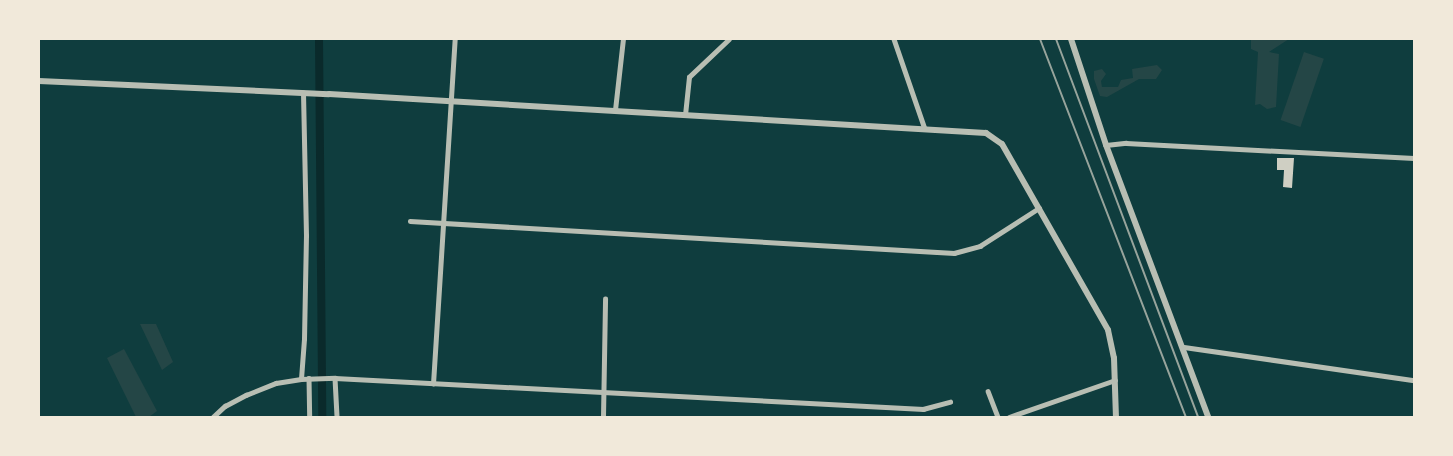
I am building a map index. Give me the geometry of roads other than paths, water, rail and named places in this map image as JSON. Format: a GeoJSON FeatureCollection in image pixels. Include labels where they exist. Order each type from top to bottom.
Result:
{"type":"FeatureCollection","features":[{"type":"Feature","properties":{"kind":"street"},"geometry":{"type":"LineString","coordinates":[[433,384],[455,39]]}},
{"type":"Feature","properties":{"kind":"street"},"geometry":{"type":"LineString","coordinates":[[615,110],[623,39]]}},
{"type":"Feature","properties":{"kind":"street"},"geometry":{"type":"LineString","coordinates":[[685,114],[689,77],[729,39]]}},
{"type":"Feature","properties":{"kind":"street"},"geometry":{"type":"LineString","coordinates":[[894,39],[925,129]]}},
{"type":"Feature","properties":{"kind":"street"},"geometry":{"type":"LineString","coordinates":[[1071,39],[1073,54],[1184,347],[1208,417]]}},
{"type":"Feature","properties":{"kind":"street"},"geometry":{"type":"LineString","coordinates":[[39,81],[615,110],[992,135],[1002,144],[1108,330],[1114,358],[1116,417]]}},
{"type":"Feature","properties":{"kind":"street"},"geometry":{"type":"LineString","coordinates":[[301,379],[304,356],[306,236],[303,93]]}},
{"type":"Feature","properties":{"kind":"street"},"geometry":{"type":"LineString","coordinates":[[1106,145],[1126,143],[1414,158]]}},
{"type":"Feature","properties":{"kind":"street"},"geometry":{"type":"LineString","coordinates":[[410,221],[954,253],[980,246],[1039,208]]}},
{"type":"Feature","properties":{"kind":"street"},"geometry":{"type":"LineString","coordinates":[[603,417],[605,299]]}},
{"type":"Feature","properties":{"kind":"street"},"geometry":{"type":"LineString","coordinates":[[1184,347],[1414,380]]}},
{"type":"Feature","properties":{"kind":"street"},"geometry":{"type":"LineString","coordinates":[[213,417],[225,406],[246,394],[276,383],[317,377],[923,409],[950,402]]}},
{"type":"Feature","properties":{"kind":"street"},"geometry":{"type":"LineString","coordinates":[[309,378],[310,417]]}},
{"type":"Feature","properties":{"kind":"street"},"geometry":{"type":"LineString","coordinates":[[335,378],[337,417]]}},
{"type":"Feature","properties":{"kind":"street"},"geometry":{"type":"LineString","coordinates":[[1010,417],[1115,380]]}},
{"type":"Feature","properties":{"kind":"street"},"geometry":{"type":"LineString","coordinates":[[988,391],[998,417]]}},
{"type":"Feature","properties":{"kind":"street"},"geometry":{"type":"LineString","coordinates":[[922,417],[923,409]]}},
{"type":"Feature","properties":{"kind":"waterway"},"geometry":{"type":"LineString","coordinates":[[319,39],[322,417]]}},
{"type":"Feature","properties":{"kind":"railway"},"geometry":{"type":"LineString","coordinates":[[1040,39],[1186,417]]}},
{"type":"Feature","properties":{"kind":"railway"},"geometry":{"type":"LineString","coordinates":[[1056,39],[1198,417]]}}]}
